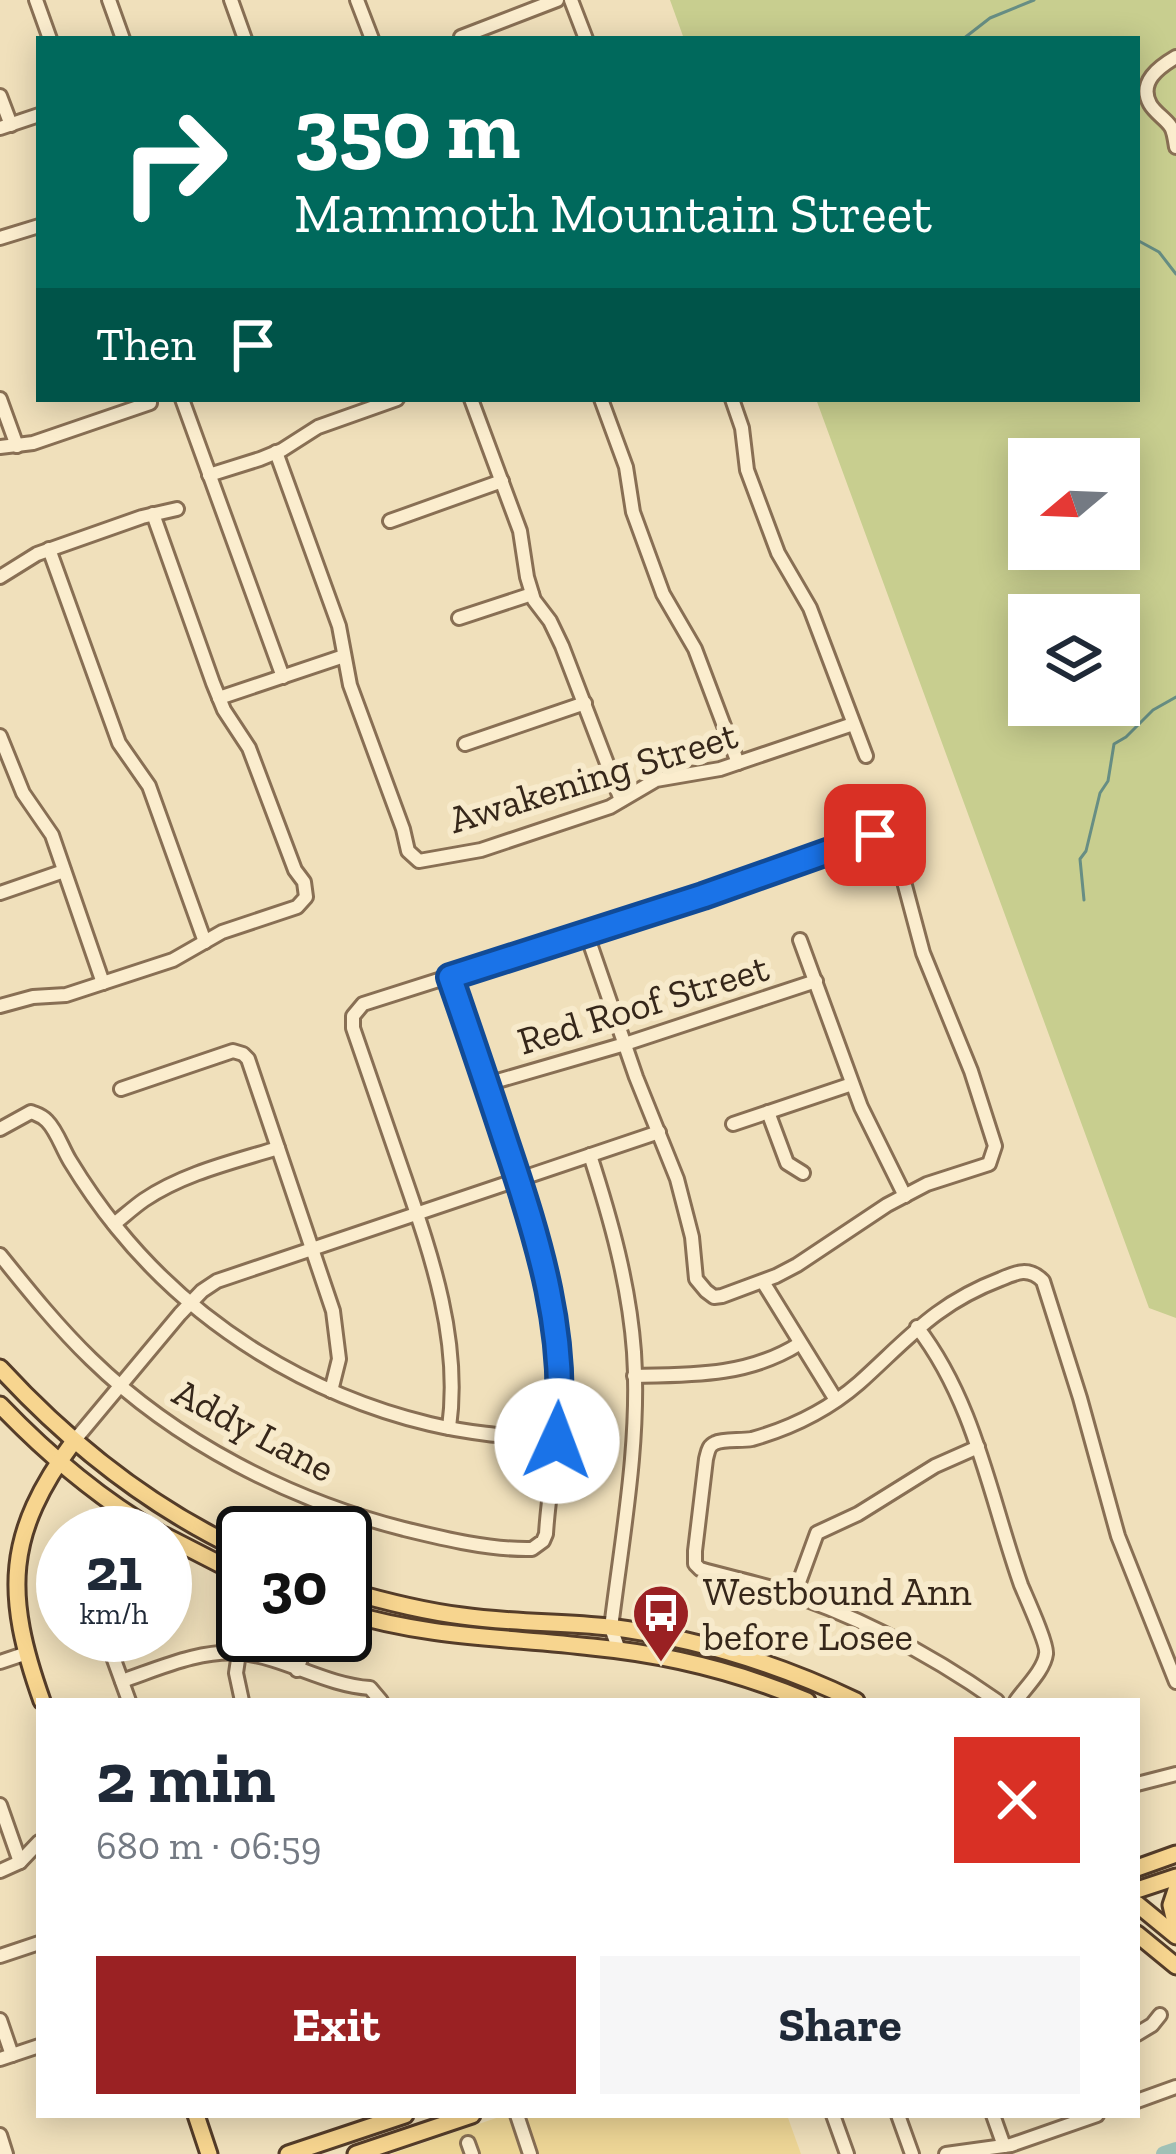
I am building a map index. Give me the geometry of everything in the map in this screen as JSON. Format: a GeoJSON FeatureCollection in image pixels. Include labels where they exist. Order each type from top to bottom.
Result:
{"type":"FeatureCollection","features":[{"type":"Feature","properties":{"kind":"main road"},"geometry":{"type":"LineString","coordinates":[[0,1368],[74,1442],[149,1498],[216,1536]]}},
{"type":"Feature","properties":{"kind":"main road"},"geometry":{"type":"LineString","coordinates":[[0,1405],[58,1462],[117,1506]]}},
{"type":"Feature","properties":{"kind":"main road"},"geometry":{"type":"LineString","coordinates":[[41,1698],[16,1600],[20,1543],[32,1507],[74,1442]]}},
{"type":"Feature","properties":{"kind":"main road"},"geometry":{"type":"LineString","coordinates":[[372,1598],[464,1616],[611,1628],[686,1641],[794,1673],[849,1698]]}},
{"type":"Feature","properties":{"kind":"main road"},"geometry":{"type":"LineString","coordinates":[[372,1618],[460,1637],[619,1650],[692,1664],[799,1698]]}},
{"type":"Feature","properties":{"kind":"main road"},"geometry":{"type":"LineString","coordinates":[[1140,1867],[1176,1855]]}},
{"type":"Feature","properties":{"kind":"main road"},"geometry":{"type":"LineString","coordinates":[[1140,1889],[1176,1877]]}},
{"type":"Feature","properties":{"kind":"main road"},"geometry":{"type":"LineString","coordinates":[[1176,1890],[1171,1905],[1176,1926]]}},
{"type":"Feature","properties":{"kind":"main road"},"geometry":{"type":"LineString","coordinates":[[1140,1906],[1176,1936]]}},
{"type":"Feature","properties":{"kind":"main road"},"geometry":{"type":"LineString","coordinates":[[1140,1936],[1176,1966]]}},
{"type":"Feature","properties":{"kind":"main road"},"geometry":{"type":"LineString","coordinates":[[197,2118],[209,2154]]}},
{"type":"Feature","properties":{"kind":"main road"},"geometry":{"type":"LineString","coordinates":[[287,2154],[396,2118]]}},
{"type":"Feature","properties":{"kind":"main road"},"geometry":{"type":"LineString","coordinates":[[356,2154],[463,2118]]}},
{"type":"Feature","properties":{"kind":"street"},"geometry":{"type":"LineString","coordinates":[[36,0],[49,36]]}},
{"type":"Feature","properties":{"kind":"street"},"geometry":{"type":"LineString","coordinates":[[109,0],[122,36]]}},
{"type":"Feature","properties":{"kind":"street"},"geometry":{"type":"LineString","coordinates":[[231,0],[244,36]]}},
{"type":"Feature","properties":{"kind":"street"},"geometry":{"type":"LineString","coordinates":[[357,0],[371,36]]}},
{"type":"Feature","properties":{"kind":"street"},"geometry":{"type":"LineString","coordinates":[[464,36],[557,0]]}},
{"type":"Feature","properties":{"kind":"street"},"geometry":{"type":"LineString","coordinates":[[571,0],[585,36]]}},
{"type":"Feature","properties":{"kind":"street"},"geometry":{"type":"LineString","coordinates":[[1176,57],[1160,66],[1146,89],[1149,103],[1171,127],[1176,147]]}},
{"type":"Feature","properties":{"kind":"street"},"geometry":{"type":"LineString","coordinates":[[0,96],[5,127],[36,116]]}},
{"type":"Feature","properties":{"kind":"street"},"geometry":{"type":"LineString","coordinates":[[0,238],[36,227]]}},
{"type":"Feature","properties":{"kind":"street"},"geometry":{"type":"LineString","coordinates":[[0,399],[17,446]]}},
{"type":"Feature","properties":{"kind":"street"},"geometry":{"type":"LineString","coordinates":[[112,402],[116,414]]}},
{"type":"Feature","properties":{"kind":"street"},"geometry":{"type":"LineString","coordinates":[[183,402],[283,677]]}},
{"type":"Feature","properties":{"kind":"street"},"geometry":{"type":"LineString","coordinates":[[209,475],[276,452],[318,427],[389,402]]}},
{"type":"Feature","properties":{"kind":"street"},"geometry":{"type":"LineString","coordinates":[[472,402],[520,531],[532,594],[556,632],[621,800]]}},
{"type":"Feature","properties":{"kind":"street"},"geometry":{"type":"LineString","coordinates":[[602,402],[626,467],[633,512],[663,594],[695,649],[738,763]]}},
{"type":"Feature","properties":{"kind":"street"},"geometry":{"type":"LineString","coordinates":[[733,402],[747,470],[778,553],[810,608],[866,756]]}},
{"type":"Feature","properties":{"kind":"street"},"geometry":{"type":"LineString","coordinates":[[0,447],[42,440],[150,403]]}},
{"type":"Feature","properties":{"kind":"street"},"geometry":{"type":"LineString","coordinates":[[219,698],[344,656],[339,626],[276,452]]}},
{"type":"Feature","properties":{"kind":"street"},"geometry":{"type":"LineString","coordinates":[[390,520],[502,482]]}},
{"type":"Feature","properties":{"kind":"street"},"geometry":{"type":"LineString","coordinates":[[0,577],[49,549],[177,509]]}},
{"type":"Feature","properties":{"kind":"street"},"geometry":{"type":"LineString","coordinates":[[0,1006],[66,995],[172,961],[222,932],[297,907],[306,897],[249,748],[219,698],[153,514]]}},
{"type":"Feature","properties":{"kind":"street"},"geometry":{"type":"LineString","coordinates":[[49,549],[119,743],[149,786],[205,942]]}},
{"type":"Feature","properties":{"kind":"street"},"geometry":{"type":"LineString","coordinates":[[459,618],[532,594]]}},
{"type":"Feature","properties":{"kind":"street","name":"Awakening Street"},"geometry":{"type":"LineString","coordinates":[[344,656],[408,851],[419,861],[481,850],[621,800],[656,780],[720,770],[853,724]]}},
{"type":"Feature","properties":{"kind":"street"},"geometry":{"type":"LineString","coordinates":[[465,743],[585,703]]}},
{"type":"Feature","properties":{"kind":"street"},"geometry":{"type":"LineString","coordinates":[[0,736],[22,793],[52,835],[103,983]]}},
{"type":"Feature","properties":{"kind":"street"},"geometry":{"type":"LineString","coordinates":[[0,786],[17,780]]}},
{"type":"Feature","properties":{"kind":"street"},"geometry":{"type":"LineString","coordinates":[[449,1428],[452,1374],[447,1325],[417,1215],[353,1028],[355,1013],[368,1002],[882,835],[895,848],[922,953],[971,1071],[994,1156],[989,1164],[905,1196],[763,1282],[714,1297],[696,1279],[696,1258],[677,1179],[586,932]]}},
{"type":"Feature","properties":{"kind":"street"},"geometry":{"type":"LineString","coordinates":[[0,893],[64,872]]}},
{"type":"Feature","properties":{"kind":"street"},"geometry":{"type":"LineString","coordinates":[[800,940],[852,1084],[905,1196]]}},
{"type":"Feature","properties":{"kind":"street"},"geometry":{"type":"LineString","coordinates":[[0,1129],[25,1114],[37,1114],[52,1128],[114,1224],[144,1258],[190,1303],[259,1352],[331,1390],[403,1416],[449,1428],[557,1441],[560,1383],[542,1253],[450,977]]}},
{"type":"Feature","properties":{"kind":"street","name":"Red Roof Street"},"geometry":{"type":"LineString","coordinates":[[487,1084],[816,981]]}},
{"type":"Feature","properties":{"kind":"street"},"geometry":{"type":"LineString","coordinates":[[121,1089],[232,1051],[248,1059],[333,1311],[339,1341],[331,1390]]}},
{"type":"Feature","properties":{"kind":"street"},"geometry":{"type":"LineString","coordinates":[[733,1124],[852,1084]]}},
{"type":"Feature","properties":{"kind":"street"},"geometry":{"type":"LineString","coordinates":[[768,1112],[787,1163],[803,1172]]}},
{"type":"Feature","properties":{"kind":"street"},"geometry":{"type":"LineString","coordinates":[[74,1442],[190,1303],[218,1281],[658,1132]]}},
{"type":"Feature","properties":{"kind":"street"},"geometry":{"type":"LineString","coordinates":[[114,1224],[170,1186],[278,1148]]}},
{"type":"Feature","properties":{"kind":"street"},"geometry":{"type":"LineString","coordinates":[[590,1155],[614,1232],[631,1320],[634,1431],[611,1628],[619,1650]]}},
{"type":"Feature","properties":{"kind":"street","name":"Addy Lane"},"geometry":{"type":"LineString","coordinates":[[0,1255],[60,1327],[120,1385],[197,1441],[307,1498],[419,1533],[524,1549],[537,1545],[547,1534],[557,1441]]}},
{"type":"Feature","properties":{"kind":"street"},"geometry":{"type":"LineString","coordinates":[[993,1698],[893,1638],[794,1596],[695,1564],[704,1475],[712,1445],[786,1428],[819,1412],[860,1382],[943,1306],[1022,1271],[1042,1281],[1118,1536],[1176,1682]]}},
{"type":"Feature","properties":{"kind":"street"},"geometry":{"type":"LineString","coordinates":[[763,1282],[836,1400]]}},
{"type":"Feature","properties":{"kind":"street"},"geometry":{"type":"LineString","coordinates":[[917,1327],[948,1375],[978,1447],[1020,1582],[1046,1646],[1043,1663],[1018,1698]]}},
{"type":"Feature","properties":{"kind":"street"},"geometry":{"type":"LineString","coordinates":[[634,1376],[723,1372],[763,1363],[800,1344]]}},
{"type":"Feature","properties":{"kind":"street"},"geometry":{"type":"LineString","coordinates":[[794,1596],[817,1533],[858,1514],[934,1466],[978,1447]]}},
{"type":"Feature","properties":{"kind":"street"},"geometry":{"type":"LineString","coordinates":[[0,1662],[27,1653]]}},
{"type":"Feature","properties":{"kind":"street"},"geometry":{"type":"LineString","coordinates":[[122,1681],[197,1656],[216,1655]]}},
{"type":"Feature","properties":{"kind":"street"},"geometry":{"type":"LineString","coordinates":[[115,1662],[128,1698]]}},
{"type":"Feature","properties":{"kind":"street"},"geometry":{"type":"LineString","coordinates":[[238,1662],[241,1698]]}},
{"type":"Feature","properties":{"kind":"street"},"geometry":{"type":"LineString","coordinates":[[275,1662],[341,1685],[370,1688],[379,1698]]}},
{"type":"Feature","properties":{"kind":"street"},"geometry":{"type":"LineString","coordinates":[[297,1670],[300,1662]]}},
{"type":"Feature","properties":{"kind":"street"},"geometry":{"type":"LineString","coordinates":[[1140,1783],[1176,1774]]}},
{"type":"Feature","properties":{"kind":"street"},"geometry":{"type":"LineString","coordinates":[[0,1805],[20,1862]]}},
{"type":"Feature","properties":{"kind":"street"},"geometry":{"type":"LineString","coordinates":[[0,1871],[20,1862],[36,1845]]}},
{"type":"Feature","properties":{"kind":"street"},"geometry":{"type":"LineString","coordinates":[[0,1956],[36,1944]]}},
{"type":"Feature","properties":{"kind":"street"},"geometry":{"type":"LineString","coordinates":[[1140,2032],[1160,2015]]}},
{"type":"Feature","properties":{"kind":"street"},"geometry":{"type":"LineString","coordinates":[[0,2020],[6,2057],[36,2047]]}},
{"type":"Feature","properties":{"kind":"street"},"geometry":{"type":"LineString","coordinates":[[1140,2100],[1176,2087]]}},
{"type":"Feature","properties":{"kind":"street"},"geometry":{"type":"LineString","coordinates":[[518,2118],[530,2154]]}},
{"type":"Feature","properties":{"kind":"street"},"geometry":{"type":"LineString","coordinates":[[834,2118],[847,2154]]}},
{"type":"Feature","properties":{"kind":"street"},"geometry":{"type":"LineString","coordinates":[[899,2118],[912,2154]]}},
{"type":"Feature","properties":{"kind":"street"},"geometry":{"type":"LineString","coordinates":[[994,2118],[1004,2146]]}},
{"type":"Feature","properties":{"kind":"street"},"geometry":{"type":"LineString","coordinates":[[946,2154],[1004,2146],[1087,2118]]}},
{"type":"Feature","properties":{"kind":"street"},"geometry":{"type":"LineString","coordinates":[[0,2135],[6,2154]]}},
{"type":"Feature","properties":{"kind":"green space"},"geometry":{"type":"Polygon","coordinates":[[[670,0],[1176,0],[1176,1318],[1149,1308],[817,402],[1140,402],[1140,36],[683,36],[670,0]]]}},
{"type":"Feature","properties":{"kind":"sand"},"geometry":{"type":"Polygon","coordinates":[[[496,2118],[788,2118],[801,2154],[391,2154],[496,2118]]]}},
{"type":"Feature","properties":{"kind":"waterway"},"geometry":{"type":"LineString","coordinates":[[967,36],[990,18],[1034,0]]}},
{"type":"Feature","properties":{"kind":"waterway"},"geometry":{"type":"LineString","coordinates":[[1140,242],[1159,252],[1176,274]]}},
{"type":"Feature","properties":{"kind":"waterway"},"geometry":{"type":"LineString","coordinates":[[1084,900],[1080,859],[1108,781],[1114,744],[1176,697]]}},
{"type":"Feature","properties":{"kind":"waterway"},"geometry":{"type":"LineString","coordinates":[[1164,2154],[1176,2150]]}},
{"type":"Feature","properties":{"kind":"place","name":"Westbound Ann before Losee"},"geometry":{"type":"Point","coordinates":[661,1664]}},
{"type":"Feature","properties":{"kind":"route"},"geometry":{"type":"LineString","coordinates":[[557,1441],[558,1352],[542,1253],[450,977],[875,835]]}}]}
